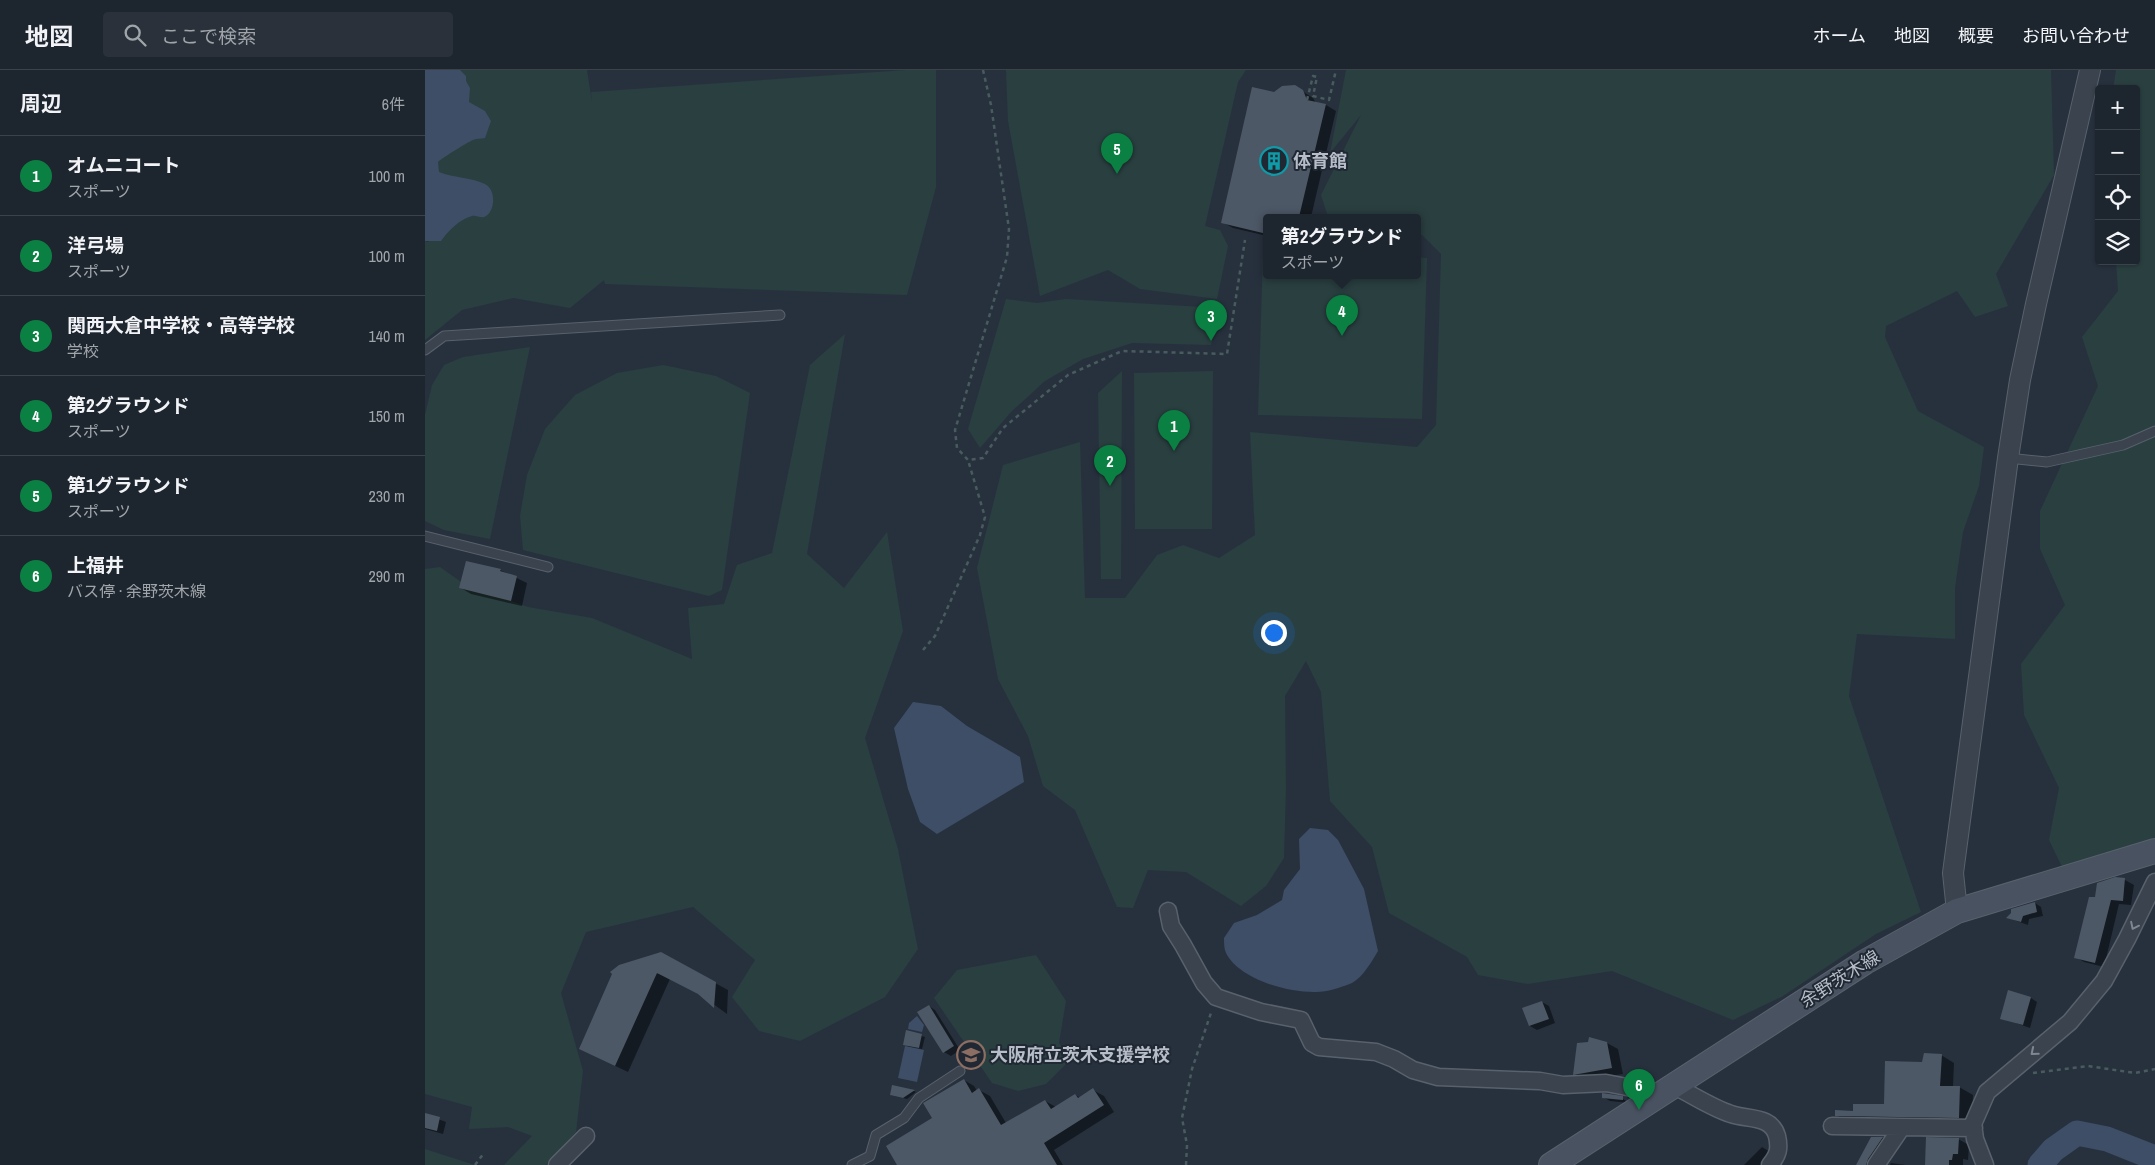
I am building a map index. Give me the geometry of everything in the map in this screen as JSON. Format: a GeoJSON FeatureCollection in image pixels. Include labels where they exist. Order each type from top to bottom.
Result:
{"type":"FeatureCollection","features":[{"type":"Feature","properties":{"kind":"main road","name":"余野茨木線"},"geometry":{"type":"LineString","coordinates":[[1551,1165],[1865,962],[1957,911],[2155,851]]}},
{"type":"Feature","properties":{"kind":"street"},"geometry":{"type":"LineString","coordinates":[[1957,911],[1953,873],[2008,458],[2036,304],[2090,70]]}},
{"type":"Feature","properties":{"kind":"street"},"geometry":{"type":"LineString","coordinates":[[1985,1165],[1975,1138],[1973,1124],[1987,1092],[2069,1022],[2104,981],[2155,882]]}},
{"type":"Feature","properties":{"kind":"street"},"geometry":{"type":"LineString","coordinates":[[1168,911],[1171,926],[1204,983],[1216,997],[1261,1012],[1301,1020],[1312,1043],[1319,1047],[1376,1052],[1424,1074],[1540,1081],[1563,1085],[1606,1083],[1669,1090],[1731,1114],[1771,1124],[1779,1145],[1777,1156],[1770,1165]]}},
{"type":"Feature","properties":{"kind":"street"},"geometry":{"type":"LineString","coordinates":[[1832,1126],[1974,1128]]}},
{"type":"Feature","properties":{"kind":"street"},"geometry":{"type":"LineString","coordinates":[[1876,1165],[1902,1127]]}},
{"type":"Feature","properties":{"kind":"street"},"geometry":{"type":"LineString","coordinates":[[557,1165],[586,1136]]}},
{"type":"Feature","properties":{"kind":"lane"},"geometry":{"type":"LineString","coordinates":[[425,350],[445,336],[780,315]]}},
{"type":"Feature","properties":{"kind":"lane"},"geometry":{"type":"LineString","coordinates":[[2008,458],[2047,462],[2123,445],[2155,431]]}},
{"type":"Feature","properties":{"kind":"lane"},"geometry":{"type":"LineString","coordinates":[[425,536],[548,568]]}},
{"type":"Feature","properties":{"kind":"lane"},"geometry":{"type":"LineString","coordinates":[[852,1165],[870,1156],[876,1135],[904,1118],[919,1098],[960,1071]]}},
{"type":"Feature","properties":{"kind":"path"},"geometry":{"type":"LineString","coordinates":[[923,650],[935,636],[980,535],[985,516],[968,460],[957,448],[955,430],[1007,257],[1009,229],[991,105],[983,70]]}},
{"type":"Feature","properties":{"kind":"path"},"geometry":{"type":"LineString","coordinates":[[1307,100],[1313,76],[1317,77],[1313,96],[1329,100],[1337,70]]}},
{"type":"Feature","properties":{"kind":"path"},"geometry":{"type":"LineString","coordinates":[[968,460],[983,458],[1003,428],[1068,375],[1122,351],[1227,354],[1245,240]]}},
{"type":"Feature","properties":{"kind":"path"},"geometry":{"type":"LineString","coordinates":[[1186,1165],[1187,1145],[1182,1118],[1192,1068],[1216,997]]}},
{"type":"Feature","properties":{"kind":"path"},"geometry":{"type":"LineString","coordinates":[[2027,1077],[2034,1073],[2088,1066],[2135,1073],[2155,1069]]}},
{"type":"Feature","properties":{"kind":"path"},"geometry":{"type":"LineString","coordinates":[[475,1165],[484,1153]]}},
{"type":"Feature","properties":{"kind":"green space"},"geometry":{"type":"Polygon","coordinates":[[[458,70],[587,70],[592,102],[591,92],[906,70],[936,70],[936,187],[907,295],[605,284],[604,280],[570,308],[513,298],[462,310],[425,340],[425,241],[428,242],[459,211],[493,205],[428,167],[457,103],[458,70]]]}},
{"type":"Feature","properties":{"kind":"green space"},"geometry":{"type":"Polygon","coordinates":[[[1006,70],[1246,70],[1238,82],[1205,226],[1220,230],[1228,246],[1217,299],[1140,289],[1108,270],[1040,296],[1008,121],[1006,70]]]}},
{"type":"Feature","properties":{"kind":"green space"},"geometry":{"type":"Polygon","coordinates":[[[1346,70],[2051,70],[2054,175],[1996,274],[2008,306],[1975,317],[1957,291],[1886,326],[1885,337],[1918,411],[1984,447],[1979,486],[1963,532],[1955,588],[1955,639],[1857,634],[1849,696],[1921,912],[1876,934],[1783,996],[1733,1020],[1612,971],[1528,984],[1478,975],[1467,957],[1389,913],[1372,847],[1330,801],[1321,692],[1306,661],[1285,696],[1286,788],[1284,858],[1266,886],[1241,906],[1186,872],[1148,870],[1133,908],[1117,907],[1075,810],[1043,786],[1028,736],[998,679],[977,568],[1003,465],[1080,442],[1085,598],[1125,598],[1157,555],[1183,545],[1219,558],[1255,535],[1250,432],[1417,447],[1436,425],[1441,254],[1421,235],[1421,214],[1327,214],[1321,195],[1361,115],[1330,153],[1346,70]]]}},
{"type":"Feature","properties":{"kind":"green space"},"geometry":{"type":"Polygon","coordinates":[[[2116,70],[2155,70],[2155,844],[2063,869],[2049,840],[2059,788],[2024,715],[2021,664],[2065,605],[2040,549],[2040,511],[2098,386],[2082,337],[2118,291],[2116,265],[2140,265],[2140,85],[2114,85],[2116,70]]]}},
{"type":"Feature","properties":{"kind":"green space"},"geometry":{"type":"Polygon","coordinates":[[[1263,253],[1263,279],[1421,279],[1421,257],[1427,258],[1422,419],[1258,415],[1263,253]]]}},
{"type":"Feature","properties":{"kind":"green space"},"geometry":{"type":"Polygon","coordinates":[[[1006,299],[1037,303],[1066,299],[1220,308],[1211,345],[1132,343],[1083,359],[1045,381],[1011,412],[980,448],[968,429],[1006,299]]]}},
{"type":"Feature","properties":{"kind":"green space"},"geometry":{"type":"Polygon","coordinates":[[[845,334],[807,554],[844,588],[887,532],[903,631],[865,738],[898,849],[918,949],[885,997],[800,1041],[759,1031],[732,997],[755,960],[693,907],[586,932],[561,993],[583,1071],[576,1132],[546,1165],[504,1165],[532,1136],[508,1127],[469,1129],[472,1107],[425,1094],[425,569],[440,567],[464,584],[528,607],[592,618],[692,659],[688,608],[724,604],[737,565],[772,553],[810,365],[845,334]]]}},
{"type":"Feature","properties":{"kind":"green space"},"geometry":{"type":"Polygon","coordinates":[[[530,347],[490,539],[444,530],[425,521],[425,415],[432,385],[444,365],[463,357],[530,347]]]}},
{"type":"Feature","properties":{"kind":"green space"},"geometry":{"type":"Polygon","coordinates":[[[663,365],[716,376],[750,393],[722,590],[709,596],[523,550],[520,516],[527,475],[545,429],[575,395],[617,373],[663,365]]]}},
{"type":"Feature","properties":{"kind":"green space"},"geometry":{"type":"Polygon","coordinates":[[[1122,371],[1121,579],[1101,579],[1098,393],[1122,371]]]}},
{"type":"Feature","properties":{"kind":"green space"},"geometry":{"type":"Polygon","coordinates":[[[1213,371],[1212,529],[1135,529],[1134,373],[1213,371]]]}},
{"type":"Feature","properties":{"kind":"green space"},"geometry":{"type":"Polygon","coordinates":[[[1036,955],[1066,1001],[1059,1043],[1070,1060],[1046,1084],[1018,1091],[992,1083],[934,998],[957,970],[1036,955]]]}},
{"type":"Feature","properties":{"kind":"green space"},"geometry":{"type":"Polygon","coordinates":[[[425,1149],[475,1165],[425,1165],[425,1149]]]}},
{"type":"Feature","properties":{"kind":"water"},"geometry":{"type":"Polygon","coordinates":[[[425,70],[460,70],[466,76],[466,81],[470,88],[469,102],[485,111],[491,121],[485,138],[470,141],[438,162],[439,172],[479,182],[489,187],[493,196],[490,211],[484,217],[473,216],[463,220],[451,229],[441,241],[425,241],[425,70]]]}},
{"type":"Feature","properties":{"kind":"water"},"geometry":{"type":"Polygon","coordinates":[[[913,702],[941,706],[967,726],[1020,757],[1024,782],[937,834],[920,822],[908,789],[894,728],[913,702]]]}},
{"type":"Feature","properties":{"kind":"water"},"geometry":{"type":"Polygon","coordinates":[[[1310,828],[1328,830],[1338,840],[1364,889],[1378,951],[1363,973],[1352,983],[1332,990],[1314,992],[1285,989],[1256,979],[1233,963],[1224,948],[1224,938],[1234,923],[1257,915],[1282,900],[1284,890],[1300,869],[1299,839],[1310,828]]]}},
{"type":"Feature","properties":{"kind":"water"},"geometry":{"type":"Polygon","coordinates":[[[917,1016],[924,1025],[922,1032],[908,1029],[909,1023],[917,1016]]]}},
{"type":"Feature","properties":{"kind":"water"},"geometry":{"type":"Polygon","coordinates":[[[905,1046],[924,1050],[917,1082],[898,1078],[905,1046]]]}},
{"type":"Feature","properties":{"kind":"building","name":"体育館"},"geometry":{"type":"Polygon","coordinates":[[[1295,85],[1303,90],[1307,100],[1326,104],[1300,214],[1263,214],[1263,233],[1221,223],[1252,87],[1274,92],[1282,86],[1295,85]]]}},
{"type":"Feature","properties":{"kind":"building"},"geometry":{"type":"Polygon","coordinates":[[[466,561],[501,569],[500,571],[517,576],[511,601],[459,588],[466,561]]]}},
{"type":"Feature","properties":{"kind":"building"},"geometry":{"type":"Polygon","coordinates":[[[2115,877],[2125,878],[2123,901],[2111,900],[2095,963],[2074,958],[2089,897],[2095,897],[2097,883],[2115,877]]]}},
{"type":"Feature","properties":{"kind":"building"},"geometry":{"type":"Polygon","coordinates":[[[2035,902],[2037,912],[2023,916],[2021,922],[2006,918],[2011,913],[2011,909],[2035,902]]]}},
{"type":"Feature","properties":{"kind":"building"},"geometry":{"type":"Polygon","coordinates":[[[661,952],[716,982],[714,1008],[698,994],[657,973],[615,1066],[579,1049],[612,974],[610,972],[619,965],[661,952]]]}},
{"type":"Feature","properties":{"kind":"building"},"geometry":{"type":"Polygon","coordinates":[[[2008,990],[2031,997],[2023,1025],[2000,1019],[2008,990]]]}},
{"type":"Feature","properties":{"kind":"building"},"geometry":{"type":"Polygon","coordinates":[[[1542,1001],[1549,1019],[1529,1026],[1522,1008],[1542,1001]]]}},
{"type":"Feature","properties":{"kind":"building"},"geometry":{"type":"Polygon","coordinates":[[[929,1005],[954,1046],[943,1053],[917,1012],[929,1005]]]}},
{"type":"Feature","properties":{"kind":"building"},"geometry":{"type":"Polygon","coordinates":[[[906,1030],[922,1034],[919,1048],[903,1045],[906,1030]]]}},
{"type":"Feature","properties":{"kind":"building"},"geometry":{"type":"Polygon","coordinates":[[[1589,1037],[1607,1042],[1612,1068],[1573,1075],[1577,1043],[1588,1042],[1589,1037]]]}},
{"type":"Feature","properties":{"kind":"building"},"geometry":{"type":"Polygon","coordinates":[[[1924,1053],[1942,1054],[1940,1086],[1960,1086],[1959,1118],[1835,1116],[1835,1110],[1853,1111],[1853,1104],[1884,1104],[1885,1061],[1922,1062],[1924,1053]]]}},
{"type":"Feature","properties":{"kind":"building"},"geometry":{"type":"Polygon","coordinates":[[[964,1079],[972,1093],[979,1088],[1001,1125],[1045,1100],[1051,1109],[1075,1094],[1078,1098],[1093,1088],[1104,1105],[1044,1143],[1057,1165],[897,1165],[886,1146],[932,1118],[923,1103],[964,1079]]]}},
{"type":"Feature","properties":{"kind":"building"},"geometry":{"type":"Polygon","coordinates":[[[892,1085],[915,1090],[903,1098],[890,1095],[892,1085]]]}},
{"type":"Feature","properties":{"kind":"building"},"geometry":{"type":"Polygon","coordinates":[[[1602,1093],[1623,1096],[1623,1100],[1602,1098],[1602,1093]]]}},
{"type":"Feature","properties":{"kind":"building"},"geometry":{"type":"Polygon","coordinates":[[[425,1113],[440,1117],[437,1131],[425,1128],[425,1113]]]}},
{"type":"Feature","properties":{"kind":"building"},"geometry":{"type":"Polygon","coordinates":[[[1871,1137],[1883,1137],[1866,1165],[1856,1165],[1871,1137]]]}},
{"type":"Feature","properties":{"kind":"building"},"geometry":{"type":"Polygon","coordinates":[[[1926,1137],[1959,1138],[1958,1154],[1953,1154],[1952,1160],[1949,1160],[1949,1165],[1925,1165],[1926,1137]]]}},
{"type":"Feature","properties":{"kind":"waterway"},"geometry":{"type":"LineString","coordinates":[[2040,1165],[2053,1150],[2077,1133],[2107,1139],[2155,1158]]}},
{"type":"Feature","properties":{"kind":"place","name":"体育館"},"geometry":{"type":"Point","coordinates":[1274,161]}},
{"type":"Feature","properties":{"kind":"place","name":"第1グラウンド"},"geometry":{"type":"Point","coordinates":[1117,174]}},
{"type":"Feature","properties":{"kind":"place","name":"第2グラウンド"},"geometry":{"type":"Point","coordinates":[1342,336]}},
{"type":"Feature","properties":{"kind":"place","name":"関西大倉中学校・高等学校"},"geometry":{"type":"Point","coordinates":[1211,341]}},
{"type":"Feature","properties":{"kind":"place","name":"オムニコート"},"geometry":{"type":"Point","coordinates":[1174,451]}},
{"type":"Feature","properties":{"kind":"place","name":"洋弓場"},"geometry":{"type":"Point","coordinates":[1110,486]}},
{"type":"Feature","properties":{"kind":"place","name":"大阪府立茨木支援学校"},"geometry":{"type":"Point","coordinates":[971,1055]}},
{"type":"Feature","properties":{"kind":"place","name":"上福井"},"geometry":{"type":"Point","coordinates":[1639,1110]}}]}
